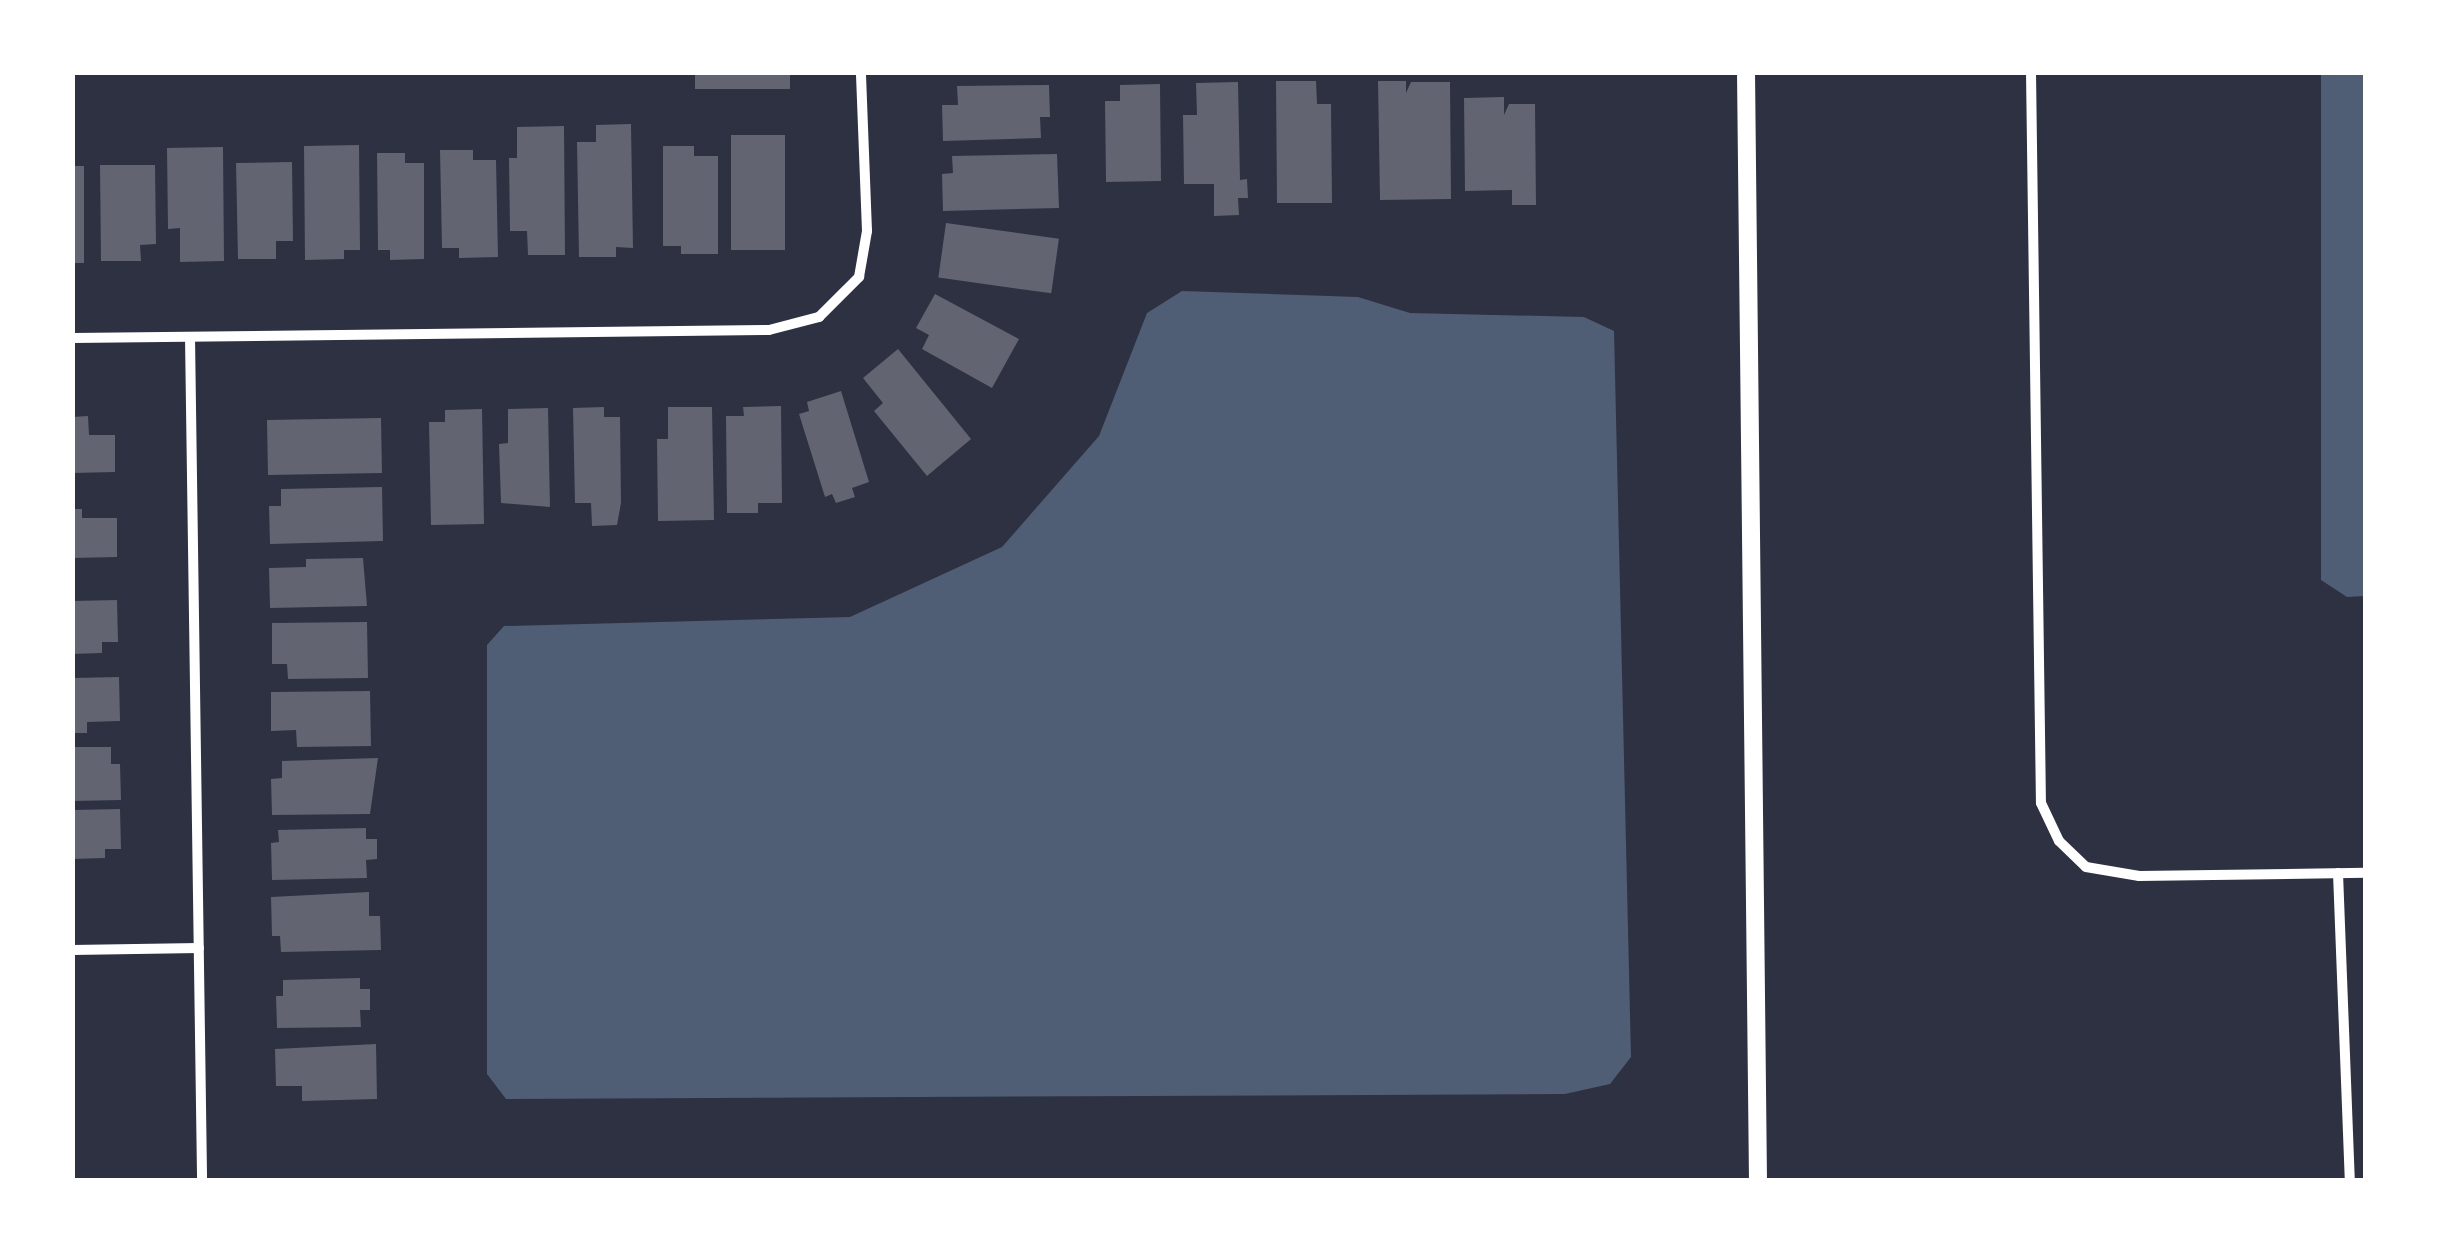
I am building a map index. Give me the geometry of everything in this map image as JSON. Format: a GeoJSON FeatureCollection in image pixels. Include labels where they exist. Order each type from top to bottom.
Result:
{"type":"FeatureCollection","features":[{"type":"Feature","properties":{"kind":"street"},"geometry":{"type":"LineString","coordinates":[[72,338],[769,330],[820,316],[859,277],[868,231],[862,72]]}},
{"type":"Feature","properties":{"kind":"street"},"geometry":{"type":"LineString","coordinates":[[1746,72],[1758,1180]]}},
{"type":"Feature","properties":{"kind":"street"},"geometry":{"type":"LineString","coordinates":[[2031,72],[2040,803],[2059,840],[2086,867],[2138,876],[2366,873]]}},
{"type":"Feature","properties":{"kind":"street"},"geometry":{"type":"LineString","coordinates":[[190,337],[202,1180]]}},
{"type":"Feature","properties":{"kind":"street"},"geometry":{"type":"LineString","coordinates":[[2338,873],[2350,1180]]}},
{"type":"Feature","properties":{"kind":"street"},"geometry":{"type":"LineString","coordinates":[[72,950],[198,948]]}},
{"type":"Feature","properties":{"kind":"water"},"geometry":{"type":"Polygon","coordinates":[[[2321,73],[2365,73],[2365,596],[2347,597],[2321,580],[2321,73]]]}},
{"type":"Feature","properties":{"kind":"water"},"geometry":{"type":"Polygon","coordinates":[[[1182,291],[1358,297],[1410,313],[1584,317],[1614,331],[1631,1057],[1610,1084],[1565,1094],[506,1099],[487,1074],[487,645],[504,626],[850,617],[1002,547],[1099,436],[1147,313],[1182,291]]]}},
{"type":"Feature","properties":{"kind":"building"},"geometry":{"type":"Polygon","coordinates":[[[695,72],[790,72],[790,89],[695,89],[695,72]]]}},
{"type":"Feature","properties":{"kind":"building"},"geometry":{"type":"Polygon","coordinates":[[[1276,81],[1316,81],[1317,104],[1331,104],[1332,203],[1277,203],[1276,81]]]}},
{"type":"Feature","properties":{"kind":"building"},"geometry":{"type":"Polygon","coordinates":[[[1378,81],[1406,81],[1406,93],[1411,82],[1450,82],[1451,199],[1380,200],[1378,81]]]}},
{"type":"Feature","properties":{"kind":"building"},"geometry":{"type":"Polygon","coordinates":[[[1238,82],[1240,180],[1247,179],[1248,198],[1238,198],[1239,215],[1214,216],[1214,184],[1184,184],[1183,115],[1197,115],[1196,83],[1238,82]]]}},
{"type":"Feature","properties":{"kind":"building"},"geometry":{"type":"Polygon","coordinates":[[[1160,84],[1161,181],[1106,182],[1105,101],[1120,101],[1120,85],[1160,84]]]}},
{"type":"Feature","properties":{"kind":"building"},"geometry":{"type":"Polygon","coordinates":[[[1049,85],[1050,117],[1040,117],[1041,138],[943,141],[942,105],[958,105],[957,86],[1049,85]]]}},
{"type":"Feature","properties":{"kind":"building"},"geometry":{"type":"Polygon","coordinates":[[[1504,97],[1504,115],[1509,104],[1535,104],[1536,205],[1512,205],[1512,190],[1465,191],[1464,98],[1504,97]]]}},
{"type":"Feature","properties":{"kind":"building"},"geometry":{"type":"Polygon","coordinates":[[[631,124],[633,248],[616,247],[616,257],[579,257],[577,142],[596,142],[596,125],[631,124]]]}},
{"type":"Feature","properties":{"kind":"building"},"geometry":{"type":"Polygon","coordinates":[[[564,126],[565,255],[528,255],[527,231],[510,231],[509,158],[517,158],[517,127],[564,126]]]}},
{"type":"Feature","properties":{"kind":"building"},"geometry":{"type":"Polygon","coordinates":[[[731,135],[785,135],[785,250],[731,250],[731,135]]]}},
{"type":"Feature","properties":{"kind":"building"},"geometry":{"type":"Polygon","coordinates":[[[359,145],[360,250],[344,250],[344,259],[305,260],[304,146],[359,145]]]}},
{"type":"Feature","properties":{"kind":"building"},"geometry":{"type":"Polygon","coordinates":[[[663,146],[694,146],[694,156],[718,156],[718,254],[681,254],[681,246],[663,246],[663,146]]]}},
{"type":"Feature","properties":{"kind":"building"},"geometry":{"type":"Polygon","coordinates":[[[223,147],[224,261],[180,262],[180,228],[168,229],[167,148],[223,147]]]}},
{"type":"Feature","properties":{"kind":"building"},"geometry":{"type":"Polygon","coordinates":[[[440,150],[473,150],[473,160],[496,160],[498,257],[459,258],[459,248],[442,248],[440,150]]]}},
{"type":"Feature","properties":{"kind":"building"},"geometry":{"type":"Polygon","coordinates":[[[377,153],[405,153],[405,163],[424,163],[424,259],[390,260],[390,250],[378,250],[377,153]]]}},
{"type":"Feature","properties":{"kind":"building"},"geometry":{"type":"Polygon","coordinates":[[[1057,154],[1059,208],[943,211],[942,174],[953,173],[952,156],[1057,154]]]}},
{"type":"Feature","properties":{"kind":"building"},"geometry":{"type":"Polygon","coordinates":[[[292,162],[293,241],[276,241],[276,259],[238,259],[236,163],[292,162]]]}},
{"type":"Feature","properties":{"kind":"building"},"geometry":{"type":"Polygon","coordinates":[[[100,165],[155,165],[156,244],[140,245],[141,261],[101,261],[100,165]]]}},
{"type":"Feature","properties":{"kind":"building"},"geometry":{"type":"Polygon","coordinates":[[[72,166],[84,166],[84,263],[72,263],[72,166]]]}},
{"type":"Feature","properties":{"kind":"building"},"geometry":{"type":"Polygon","coordinates":[[[946,223],[1059,239],[1051,293],[938,277],[946,223]]]}},
{"type":"Feature","properties":{"kind":"building"},"geometry":{"type":"Polygon","coordinates":[[[935,294],[1019,339],[992,388],[922,349],[929,335],[916,328],[935,294]]]}},
{"type":"Feature","properties":{"kind":"building"},"geometry":{"type":"Polygon","coordinates":[[[898,349],[971,439],[927,476],[874,411],[883,403],[863,378],[898,349]]]}},
{"type":"Feature","properties":{"kind":"building"},"geometry":{"type":"Polygon","coordinates":[[[841,391],[869,482],[852,488],[855,497],[836,503],[832,494],[825,497],[799,414],[809,411],[807,402],[841,391]]]}},
{"type":"Feature","properties":{"kind":"building"},"geometry":{"type":"Polygon","coordinates":[[[781,406],[782,503],[758,503],[758,513],[727,513],[726,416],[744,416],[743,407],[781,406]]]}},
{"type":"Feature","properties":{"kind":"building"},"geometry":{"type":"Polygon","coordinates":[[[604,407],[604,417],[620,417],[621,503],[617,525],[592,526],[591,503],[575,503],[573,408],[604,407]]]}},
{"type":"Feature","properties":{"kind":"building"},"geometry":{"type":"Polygon","coordinates":[[[668,407],[712,407],[714,520],[658,521],[657,439],[668,439],[668,407]]]}},
{"type":"Feature","properties":{"kind":"building"},"geometry":{"type":"Polygon","coordinates":[[[548,408],[550,507],[501,503],[499,444],[508,443],[508,409],[548,408]]]}},
{"type":"Feature","properties":{"kind":"building"},"geometry":{"type":"Polygon","coordinates":[[[482,409],[484,524],[431,525],[429,422],[445,422],[445,410],[482,409]]]}},
{"type":"Feature","properties":{"kind":"building"},"geometry":{"type":"Polygon","coordinates":[[[88,416],[89,435],[115,435],[115,472],[72,473],[72,417],[88,416]]]}},
{"type":"Feature","properties":{"kind":"building"},"geometry":{"type":"Polygon","coordinates":[[[381,418],[382,473],[268,475],[267,420],[381,418]]]}},
{"type":"Feature","properties":{"kind":"building"},"geometry":{"type":"Polygon","coordinates":[[[382,487],[383,541],[270,544],[269,506],[281,506],[281,489],[382,487]]]}},
{"type":"Feature","properties":{"kind":"building"},"geometry":{"type":"Polygon","coordinates":[[[72,509],[82,509],[82,518],[117,518],[117,557],[72,558],[72,509]]]}},
{"type":"Feature","properties":{"kind":"building"},"geometry":{"type":"Polygon","coordinates":[[[363,558],[367,606],[270,608],[269,568],[306,567],[306,559],[363,558]]]}},
{"type":"Feature","properties":{"kind":"building"},"geometry":{"type":"Polygon","coordinates":[[[117,600],[118,642],[102,642],[102,653],[72,654],[72,601],[117,600]]]}},
{"type":"Feature","properties":{"kind":"building"},"geometry":{"type":"Polygon","coordinates":[[[367,622],[368,678],[288,679],[287,664],[272,664],[272,623],[367,622]]]}},
{"type":"Feature","properties":{"kind":"building"},"geometry":{"type":"Polygon","coordinates":[[[119,677],[120,721],[87,722],[87,733],[72,733],[72,678],[119,677]]]}},
{"type":"Feature","properties":{"kind":"building"},"geometry":{"type":"Polygon","coordinates":[[[370,691],[371,746],[297,747],[296,730],[271,731],[271,692],[370,691]]]}},
{"type":"Feature","properties":{"kind":"building"},"geometry":{"type":"Polygon","coordinates":[[[72,747],[111,747],[111,764],[120,764],[121,800],[72,801],[72,747]]]}},
{"type":"Feature","properties":{"kind":"building"},"geometry":{"type":"Polygon","coordinates":[[[378,758],[370,814],[272,815],[271,779],[282,778],[282,761],[378,758]]]}},
{"type":"Feature","properties":{"kind":"building"},"geometry":{"type":"Polygon","coordinates":[[[120,809],[121,849],[105,849],[105,858],[72,859],[72,810],[120,809]]]}},
{"type":"Feature","properties":{"kind":"building"},"geometry":{"type":"Polygon","coordinates":[[[366,828],[366,839],[377,839],[377,859],[366,860],[367,878],[272,880],[271,843],[279,842],[278,830],[366,828]]]}},
{"type":"Feature","properties":{"kind":"building"},"geometry":{"type":"Polygon","coordinates":[[[369,892],[369,916],[380,916],[381,950],[281,952],[280,936],[272,936],[271,897],[369,892]]]}},
{"type":"Feature","properties":{"kind":"building"},"geometry":{"type":"Polygon","coordinates":[[[360,978],[360,989],[370,989],[370,1010],[360,1010],[361,1027],[277,1028],[276,996],[283,996],[283,980],[360,978]]]}},
{"type":"Feature","properties":{"kind":"building"},"geometry":{"type":"Polygon","coordinates":[[[376,1044],[377,1099],[302,1101],[302,1086],[276,1086],[275,1049],[376,1044]]]}}]}
